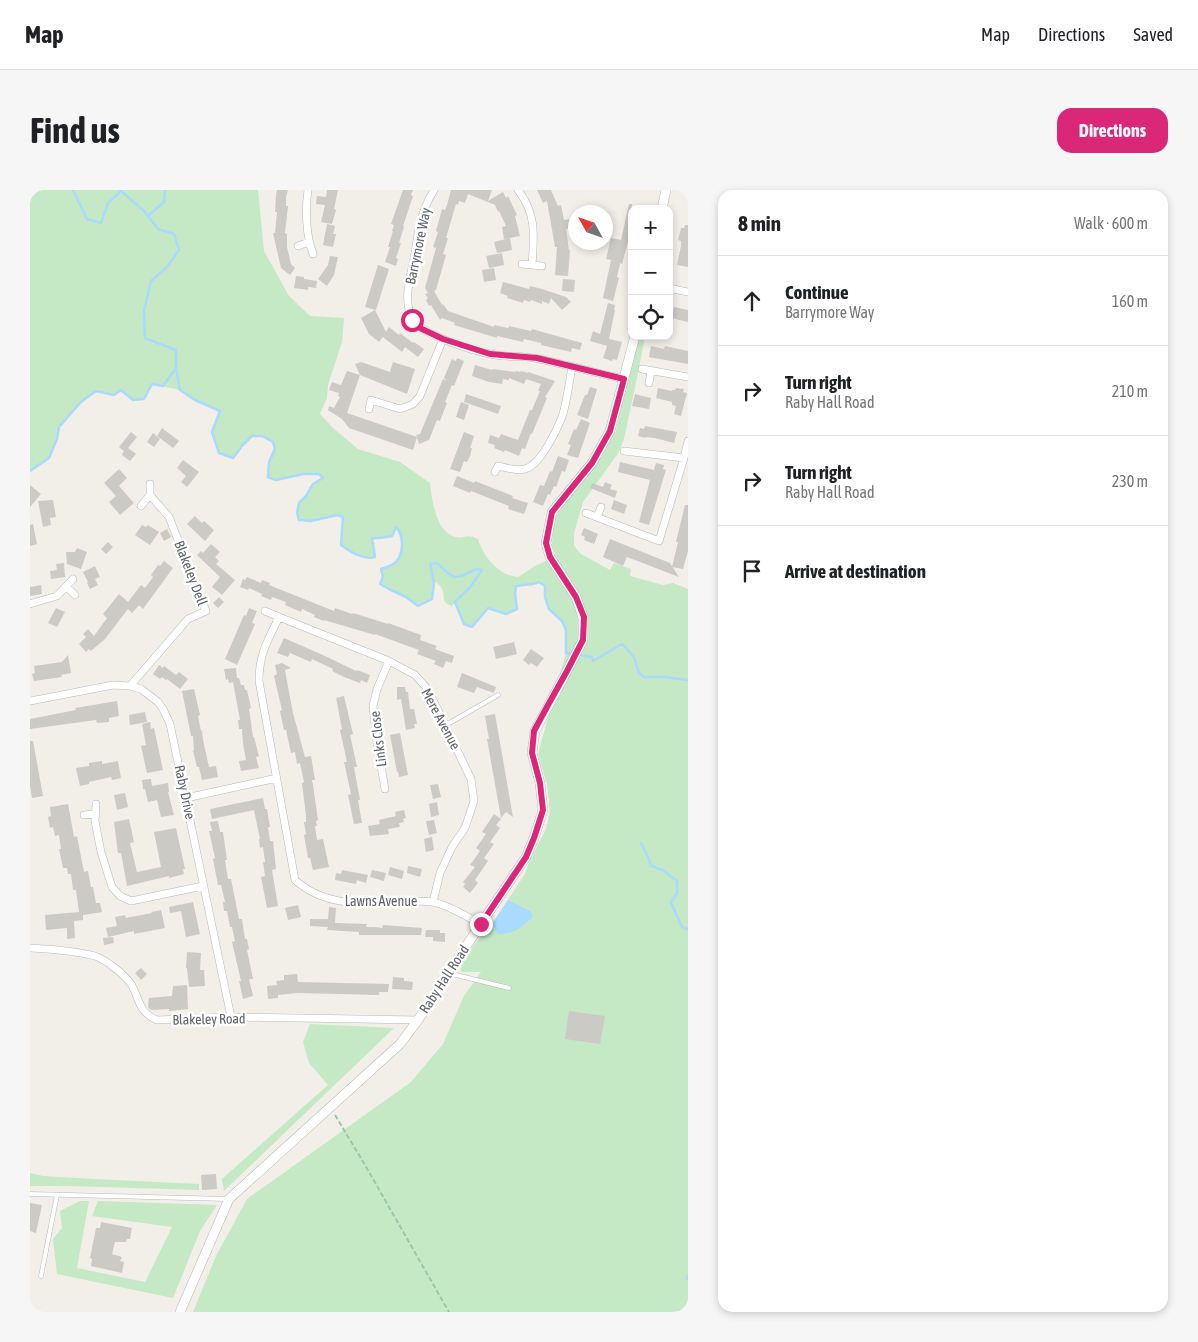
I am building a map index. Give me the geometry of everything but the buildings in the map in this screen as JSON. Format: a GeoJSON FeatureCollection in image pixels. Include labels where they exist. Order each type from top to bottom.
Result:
{"type":"FeatureCollection","features":[{"type":"Feature","properties":{"kind":"street"},"geometry":{"type":"LineString","coordinates":[[308,190],[309,242],[313,254]]}},
{"type":"Feature","properties":{"kind":"street","name":"Barrymore Way"},"geometry":{"type":"LineString","coordinates":[[434,190],[423,210],[408,292],[408,307],[412,320],[422,329],[443,339],[490,354],[537,358],[624,379]]}},
{"type":"Feature","properties":{"kind":"street"},"geometry":{"type":"LineString","coordinates":[[518,190],[526,201],[535,231],[532,265]]}},
{"type":"Feature","properties":{"kind":"street"},"geometry":{"type":"LineString","coordinates":[[663,205],[666,190]]}},
{"type":"Feature","properties":{"kind":"street"},"geometry":{"type":"LineString","coordinates":[[298,246],[309,242]]}},
{"type":"Feature","properties":{"kind":"street"},"geometry":{"type":"LineString","coordinates":[[522,264],[542,266]]}},
{"type":"Feature","properties":{"kind":"street"},"geometry":{"type":"LineString","coordinates":[[673,289],[688,292]]}},
{"type":"Feature","properties":{"kind":"street"},"geometry":{"type":"LineString","coordinates":[[368,409],[372,397],[400,409],[413,404],[420,396],[443,339]]}},
{"type":"Feature","properties":{"kind":"street","name":"Raby Hall Road"},"geometry":{"type":"LineString","coordinates":[[180,1312],[228,1199],[400,1044],[418,1020],[526,857],[543,810],[540,783],[532,753],[534,731],[583,640],[584,617],[562,575],[550,557],[546,543],[552,512],[592,463],[610,431],[633,340]]}},
{"type":"Feature","properties":{"kind":"street"},"geometry":{"type":"LineString","coordinates":[[495,472],[498,466],[517,470],[527,468],[536,462],[544,452],[562,416],[572,367]]}},
{"type":"Feature","properties":{"kind":"street"},"geometry":{"type":"LineString","coordinates":[[642,369],[688,377]]}},
{"type":"Feature","properties":{"kind":"street"},"geometry":{"type":"LineString","coordinates":[[649,383],[651,371]]}},
{"type":"Feature","properties":{"kind":"street"},"geometry":{"type":"LineString","coordinates":[[586,513],[659,542],[688,441]]}},
{"type":"Feature","properties":{"kind":"street"},"geometry":{"type":"LineString","coordinates":[[624,451],[684,458]]}},
{"type":"Feature","properties":{"kind":"street"},"geometry":{"type":"LineString","coordinates":[[141,506],[150,495],[150,484]]}},
{"type":"Feature","properties":{"kind":"street","name":"Blakeley Dell"},"geometry":{"type":"LineString","coordinates":[[130,686],[188,619],[206,611],[168,517],[150,495]]}},
{"type":"Feature","properties":{"kind":"street"},"geometry":{"type":"LineString","coordinates":[[597,517],[601,507]]}},
{"type":"Feature","properties":{"kind":"street"},"geometry":{"type":"LineString","coordinates":[[30,604],[57,596],[73,579]]}},
{"type":"Feature","properties":{"kind":"street"},"geometry":{"type":"LineString","coordinates":[[66,586],[75,595]]}},
{"type":"Feature","properties":{"kind":"street","name":"Mere Avenue"},"geometry":{"type":"LineString","coordinates":[[265,611],[389,661],[415,675],[433,700],[471,779],[474,801],[465,828],[452,847],[440,873],[433,902]]}},
{"type":"Feature","properties":{"kind":"street"},"geometry":{"type":"LineString","coordinates":[[186,798],[277,778],[259,667],[262,654],[278,617]]}},
{"type":"Feature","properties":{"kind":"street","name":"Links Close"},"geometry":{"type":"LineString","coordinates":[[384,789],[373,706],[377,689],[389,661]]}},
{"type":"Feature","properties":{"kind":"street","name":"Raby Drive"},"geometry":{"type":"LineString","coordinates":[[30,702],[114,685],[141,689],[158,702],[163,709],[170,724],[231,1018]]}},
{"type":"Feature","properties":{"kind":"street","name":"Lawns Avenue"},"geometry":{"type":"LineString","coordinates":[[277,778],[295,880],[303,887],[331,900],[344,902],[364,904],[433,902],[481,924]]}},
{"type":"Feature","properties":{"kind":"street"},"geometry":{"type":"LineString","coordinates":[[96,804],[95,821],[101,852],[112,887],[120,896],[131,902],[203,886]]}},
{"type":"Feature","properties":{"kind":"street"},"geometry":{"type":"LineString","coordinates":[[84,814],[96,814]]}},
{"type":"Feature","properties":{"kind":"street","name":"Blakeley Road"},"geometry":{"type":"LineString","coordinates":[[30,948],[97,956],[130,983],[142,1009],[148,1016],[157,1020],[231,1018],[418,1020]]}},
{"type":"Feature","properties":{"kind":"lane"},"geometry":{"type":"LineString","coordinates":[[446,725],[498,695]]}},
{"type":"Feature","properties":{"kind":"lane"},"geometry":{"type":"LineString","coordinates":[[448,973],[509,988]]}},
{"type":"Feature","properties":{"kind":"lane"},"geometry":{"type":"LineString","coordinates":[[30,1194],[228,1199]]}},
{"type":"Feature","properties":{"kind":"lane"},"geometry":{"type":"LineString","coordinates":[[41,1276],[57,1195]]}},
{"type":"Feature","properties":{"kind":"path"},"geometry":{"type":"LineString","coordinates":[[330,1107],[449,1312]]}},
{"type":"Feature","properties":{"kind":"green space"},"geometry":{"type":"Polygon","coordinates":[[[30,190],[258,190],[264,251],[289,296],[310,316],[344,318],[342,342],[328,385],[327,398],[320,414],[358,449],[400,462],[430,483],[436,515],[444,529],[456,537],[471,536],[478,539],[485,555],[492,564],[511,576],[518,577],[556,556],[552,545],[556,517],[616,431],[637,340],[644,340],[624,439],[619,452],[583,502],[574,533],[574,546],[581,554],[610,570],[614,563],[631,569],[630,576],[663,585],[673,583],[688,589],[688,1312],[193,1312],[216,1256],[247,1199],[411,1082],[443,1044],[464,996],[481,972],[461,972],[462,963],[473,946],[492,924],[525,874],[546,829],[550,811],[547,785],[538,754],[566,653],[566,630],[562,621],[549,609],[545,597],[545,586],[539,582],[516,586],[517,609],[506,614],[488,609],[472,627],[464,624],[455,603],[452,606],[446,603],[442,588],[436,582],[434,583],[432,599],[418,606],[406,597],[380,584],[383,577],[381,569],[393,565],[401,552],[401,536],[396,527],[392,536],[372,538],[375,557],[370,558],[353,553],[341,545],[342,517],[337,515],[311,521],[299,520],[297,513],[299,503],[313,484],[322,478],[319,474],[303,474],[276,480],[268,477],[269,462],[275,449],[273,442],[262,436],[252,436],[233,458],[219,453],[212,432],[220,411],[195,400],[180,390],[152,384],[144,399],[133,400],[121,391],[114,395],[96,391],[81,402],[59,427],[57,439],[49,458],[30,471],[30,190]]]}},
{"type":"Feature","properties":{"kind":"green space"},"geometry":{"type":"Polygon","coordinates":[[[310,1024],[394,1028],[224,1191],[222,1179],[328,1085],[309,1063],[303,1042],[310,1024]]]}},
{"type":"Feature","properties":{"kind":"green space"},"geometry":{"type":"Polygon","coordinates":[[[30,1173],[43,1176],[199,1184],[199,1190],[30,1186],[30,1173]]]}},
{"type":"Feature","properties":{"kind":"green space"},"geometry":{"type":"Polygon","coordinates":[[[80,1201],[89,1201],[77,1268],[145,1282],[172,1227],[92,1216],[98,1201],[217,1205],[200,1231],[173,1298],[57,1274],[53,1239],[62,1228],[60,1211],[80,1201]]]}},
{"type":"Feature","properties":{"kind":"water"},"geometry":{"type":"Polygon","coordinates":[[[508,900],[530,911],[533,916],[517,930],[498,934],[492,924],[508,900]]]}},
{"type":"Feature","properties":{"kind":"waterway"},"geometry":{"type":"LineString","coordinates":[[73,190],[87,219],[101,223],[108,203],[121,191],[144,211],[158,229],[174,234],[179,250],[167,267],[151,281],[144,311],[145,338],[176,350],[176,368],[180,390],[195,400],[220,411],[212,432],[219,453],[233,458],[252,436],[262,436],[273,442],[275,449],[269,462],[268,477],[276,480],[303,474],[319,474],[323,478],[313,484],[299,503],[297,513],[299,520],[311,521],[337,515],[343,517],[341,545],[357,555],[370,558],[375,557],[372,538],[392,536],[396,527],[402,539],[402,549],[399,558],[394,563],[381,569],[383,577],[380,584],[406,597],[418,606],[432,599],[434,583],[430,564],[437,563],[455,577],[477,569],[482,570],[471,586],[455,602],[464,624],[472,627],[488,608],[506,614],[517,609],[516,586],[539,582],[545,586],[545,597],[549,609],[562,621],[566,630],[566,653],[574,654]]}},
{"type":"Feature","properties":{"kind":"waterway"},"geometry":{"type":"LineString","coordinates":[[148,216],[164,202],[165,190]]}},
{"type":"Feature","properties":{"kind":"waterway"},"geometry":{"type":"LineString","coordinates":[[30,471],[49,458],[57,439],[59,427],[81,402],[96,391],[114,395],[121,390],[133,400],[144,399],[152,384],[163,386],[176,368]]}},
{"type":"Feature","properties":{"kind":"waterway"},"geometry":{"type":"LineString","coordinates":[[579,655],[592,657],[593,661],[622,644],[634,657],[639,673],[644,677],[688,680]]}},
{"type":"Feature","properties":{"kind":"waterway"},"geometry":{"type":"LineString","coordinates":[[641,843],[650,865],[664,871],[677,881],[677,893],[671,903],[682,927],[688,929]]}},
{"type":"Feature","properties":{"kind":"waterway"},"geometry":{"type":"LineString","coordinates":[[687,1279],[688,1275]]}},
{"type":"Feature","properties":{"kind":"route"},"geometry":{"type":"LineString","coordinates":[[412,320],[422,329],[443,339],[490,354],[537,358],[624,379],[610,431],[592,463],[552,512],[546,543],[550,557],[576,597],[584,617],[583,640],[534,731],[532,753],[540,783],[543,810],[534,838],[526,857],[481,924]]}}]}
